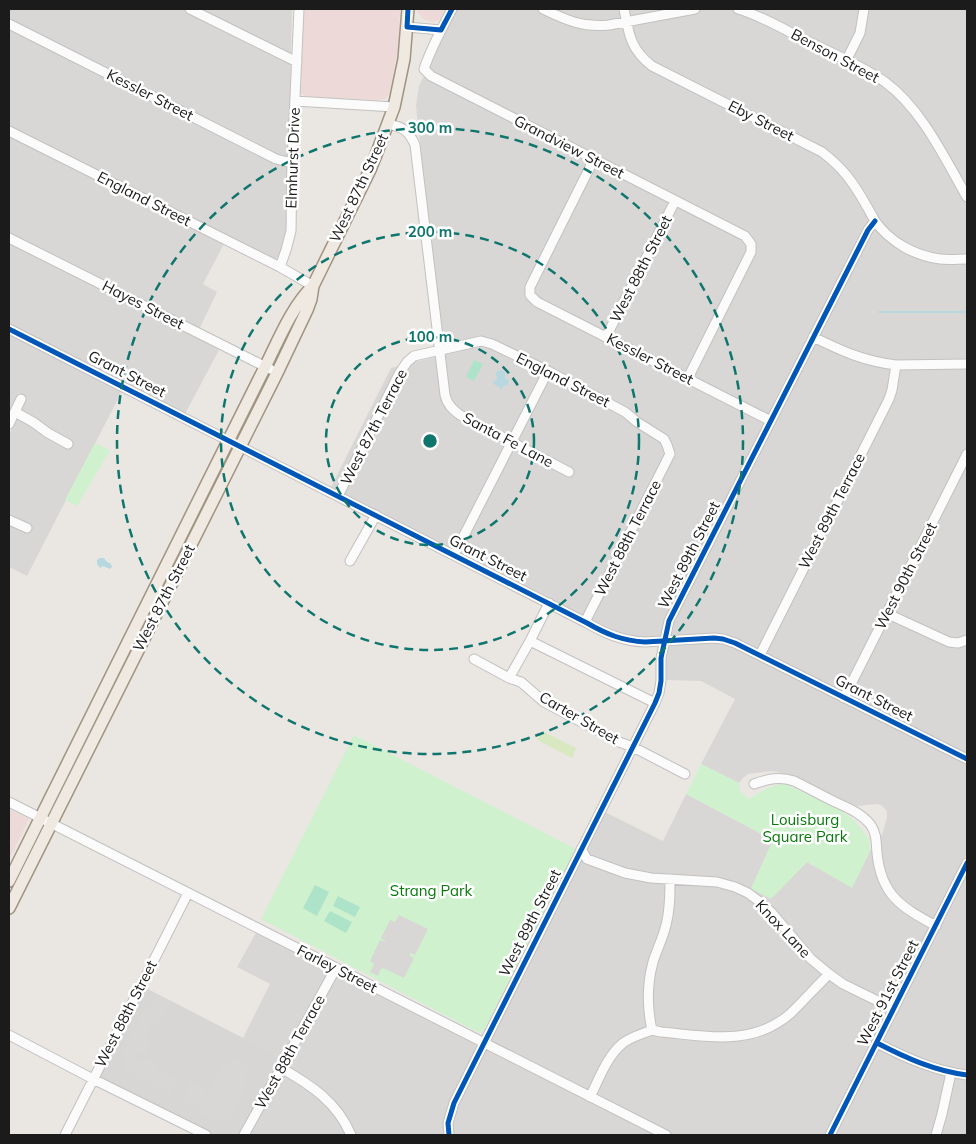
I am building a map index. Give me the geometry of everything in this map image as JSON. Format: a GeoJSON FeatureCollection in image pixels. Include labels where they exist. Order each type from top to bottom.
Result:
{"type":"FeatureCollection","features":[{"type":"Feature","properties":{"kind":"main road","name":"West 87th Street"},"geometry":{"type":"LineString","coordinates":[[9,881],[46,820],[240,446],[307,310],[313,286],[370,170],[394,107],[404,59],[408,9]]}},
{"type":"Feature","properties":{"kind":"main road","name":"West 87th Street"},"geometry":{"type":"LineString","coordinates":[[9,908],[46,820],[229,440],[296,308],[304,294],[313,286]]}},
{"type":"Feature","properties":{"kind":"street"},"geometry":{"type":"LineString","coordinates":[[190,9],[297,62]]}},
{"type":"Feature","properties":{"kind":"street","name":"Elmhurst Drive"},"geometry":{"type":"LineString","coordinates":[[280,268],[291,231],[299,9]]}},
{"type":"Feature","properties":{"kind":"street"},"geometry":{"type":"LineString","coordinates":[[407,27],[441,30],[452,9]]}},
{"type":"Feature","properties":{"kind":"street"},"geometry":{"type":"LineString","coordinates":[[543,9],[564,20],[579,24],[602,26],[695,9]]}},
{"type":"Feature","properties":{"kind":"street"},"geometry":{"type":"LineString","coordinates":[[624,9],[627,22]]}},
{"type":"Feature","properties":{"kind":"street","name":"Benson Street"},"geometry":{"type":"LineString","coordinates":[[738,9],[752,14],[869,72],[886,83],[915,111],[967,197]]}},
{"type":"Feature","properties":{"kind":"street"},"geometry":{"type":"LineString","coordinates":[[846,61],[860,33],[864,9]]}},
{"type":"Feature","properties":{"kind":"street","name":"Eby Street"},"geometry":{"type":"LineString","coordinates":[[627,22],[631,41],[637,52],[652,66],[812,146],[835,162],[846,173],[875,221],[892,239],[915,253],[928,257],[967,259]]}},
{"type":"Feature","properties":{"kind":"street","name":"Kessler Street"},"geometry":{"type":"LineString","coordinates":[[9,24],[276,159],[292,163]]}},
{"type":"Feature","properties":{"kind":"street","name":"Grandview Street"},"geometry":{"type":"LineString","coordinates":[[441,30],[424,69],[431,76],[744,236],[751,244],[750,252],[688,378]]}},
{"type":"Feature","properties":{"kind":"street"},"geometry":{"type":"LineString","coordinates":[[295,101],[394,107]]}},
{"type":"Feature","properties":{"kind":"street","name":"Santa Fe Lane"},"geometry":{"type":"LineString","coordinates":[[388,124],[406,130],[412,136],[415,145],[447,402],[452,410],[460,415],[569,472]]}},
{"type":"Feature","properties":{"kind":"street","name":"England Street"},"geometry":{"type":"LineString","coordinates":[[9,131],[280,268]]}},
{"type":"Feature","properties":{"kind":"street","name":"Kessler Street"},"geometry":{"type":"LineString","coordinates":[[594,160],[530,287],[530,295],[537,302],[771,421]]}},
{"type":"Feature","properties":{"kind":"street","name":"West 88th Street"},"geometry":{"type":"LineString","coordinates":[[606,337],[675,201]]}},
{"type":"Feature","properties":{"kind":"street","name":"West 89th Street"},"geometry":{"type":"LineString","coordinates":[[449,1135],[448,1123],[451,1110],[659,693],[661,658],[669,621],[868,230],[875,221]]}},
{"type":"Feature","properties":{"kind":"street","name":"Hayes Street"},"geometry":{"type":"LineString","coordinates":[[9,238],[277,373]]}},
{"type":"Feature","properties":{"kind":"street"},"geometry":{"type":"LineString","coordinates":[[280,268],[313,286]]}},
{"type":"Feature","properties":{"kind":"street","name":"Grant Street"},"geometry":{"type":"LineString","coordinates":[[9,329],[603,632],[626,641],[645,642],[698,638],[723,639],[735,643],[967,760]]}},
{"type":"Feature","properties":{"kind":"street"},"geometry":{"type":"LineString","coordinates":[[813,337],[862,359],[896,365],[967,364]]}},
{"type":"Feature","properties":{"kind":"street","name":"England Street"},"geometry":{"type":"LineString","coordinates":[[440,350],[481,341],[492,344],[625,412],[664,439],[670,454]]}},
{"type":"Feature","properties":{"kind":"street","name":"West 87th Terrace"},"geometry":{"type":"LineString","coordinates":[[338,496],[399,374],[407,362],[414,356],[440,350]]}},
{"type":"Feature","properties":{"kind":"street","name":"West 89th Terrace"},"geometry":{"type":"LineString","coordinates":[[760,655],[889,399],[894,383],[896,365]]}},
{"type":"Feature","properties":{"kind":"street"},"geometry":{"type":"LineString","coordinates":[[454,555],[548,371]]}},
{"type":"Feature","properties":{"kind":"street"},"geometry":{"type":"LineString","coordinates":[[9,424],[21,399]]}},
{"type":"Feature","properties":{"kind":"street"},"geometry":{"type":"LineString","coordinates":[[15,412],[68,444]]}},
{"type":"Feature","properties":{"kind":"street","name":"West 88th Terrace"},"geometry":{"type":"LineString","coordinates":[[585,622],[670,454]]}},
{"type":"Feature","properties":{"kind":"street","name":"West 90th Street"},"geometry":{"type":"LineString","coordinates":[[844,698],[967,454]]}},
{"type":"Feature","properties":{"kind":"street"},"geometry":{"type":"LineString","coordinates":[[350,561],[376,515]]}},
{"type":"Feature","properties":{"kind":"street"},"geometry":{"type":"LineString","coordinates":[[9,520],[27,528]]}},
{"type":"Feature","properties":{"kind":"street"},"geometry":{"type":"LineString","coordinates":[[509,678],[549,603]]}},
{"type":"Feature","properties":{"kind":"street"},"geometry":{"type":"LineString","coordinates":[[888,614],[949,642],[958,643],[967,640]]}},
{"type":"Feature","properties":{"kind":"street"},"geometry":{"type":"LineString","coordinates":[[530,641],[655,702]]}},
{"type":"Feature","properties":{"kind":"street","name":"Carter Street"},"geometry":{"type":"LineString","coordinates":[[474,659],[509,678],[521,682],[544,702],[619,742],[633,747],[685,774]]}},
{"type":"Feature","properties":{"kind":"street"},"geometry":{"type":"LineString","coordinates":[[754,784],[767,779],[777,778],[794,781],[861,815],[875,831],[879,871],[885,886],[904,907],[936,926]]}},
{"type":"Feature","properties":{"kind":"street","name":"Farley Street"},"geometry":{"type":"LineString","coordinates":[[9,802],[666,1135]]}},
{"type":"Feature","properties":{"kind":"street","name":"Knox Lane"},"geometry":{"type":"LineString","coordinates":[[581,849],[587,859],[625,873],[670,880],[717,882],[748,893],[771,912],[811,959],[829,974],[843,984],[894,1009]]}},
{"type":"Feature","properties":{"kind":"street","name":"West 91st Street"},"geometry":{"type":"LineString","coordinates":[[830,1135],[966,868]]}},
{"type":"Feature","properties":{"kind":"street"},"geometry":{"type":"LineString","coordinates":[[652,1030],[649,1020],[649,983],[653,962],[666,927],[670,880]]}},
{"type":"Feature","properties":{"kind":"street","name":"West 88th Street"},"geometry":{"type":"LineString","coordinates":[[65,1135],[188,893]]}},
{"type":"Feature","properties":{"kind":"street","name":"West 88th Terrace"},"geometry":{"type":"LineString","coordinates":[[244,1135],[336,968]]}},
{"type":"Feature","properties":{"kind":"street"},"geometry":{"type":"LineString","coordinates":[[590,1097],[614,1051],[628,1040],[652,1030],[722,1038],[749,1035],[777,1023],[790,1014],[829,974]]}},
{"type":"Feature","properties":{"kind":"street"},"geometry":{"type":"LineString","coordinates":[[9,1035],[206,1135]]}},
{"type":"Feature","properties":{"kind":"street"},"geometry":{"type":"LineString","coordinates":[[877,1043],[916,1062],[951,1073],[967,1075]]}},
{"type":"Feature","properties":{"kind":"street"},"geometry":{"type":"LineString","coordinates":[[281,1068],[313,1087],[327,1099],[337,1111],[351,1135]]}},
{"type":"Feature","properties":{"kind":"street"},"geometry":{"type":"LineString","coordinates":[[936,1135],[951,1073]]}},
{"type":"Feature","properties":{"kind":"shaded area"},"geometry":{"type":"Polygon","coordinates":[[[9,9],[292,9],[287,228],[284,243],[278,257],[274,260],[227,238],[203,284],[217,292],[196,336],[219,350],[185,414],[9,325],[9,9]]]}},
{"type":"Feature","properties":{"kind":"shaded area"},"geometry":{"type":"Polygon","coordinates":[[[303,9],[400,9],[398,49],[389,94],[386,98],[380,100],[308,97],[301,94],[303,9]]]}},
{"type":"Feature","properties":{"kind":"shaded area"},"geometry":{"type":"Polygon","coordinates":[[[417,9],[446,9],[438,21],[431,22],[423,19],[417,12],[417,9]]]}},
{"type":"Feature","properties":{"kind":"shaded area"},"geometry":{"type":"Polygon","coordinates":[[[457,9],[967,9],[967,853],[825,1135],[248,1135],[282,1058],[243,1038],[270,984],[237,967],[257,931],[485,1048],[605,812],[663,841],[686,794],[773,840],[751,889],[771,898],[807,862],[852,887],[870,851],[880,841],[887,818],[887,811],[881,805],[857,806],[848,804],[782,773],[773,771],[748,774],[739,783],[701,764],[735,699],[701,681],[666,680],[665,656],[668,638],[629,638],[608,631],[331,487],[391,368],[443,355],[416,106],[419,86],[457,9]]]}},
{"type":"Feature","properties":{"kind":"shaded area"},"geometry":{"type":"Polygon","coordinates":[[[9,334],[122,391],[27,576],[9,567],[9,435],[27,398],[18,393],[9,412],[9,334]]]}},
{"type":"Feature","properties":{"kind":"shaded area"},"geometry":{"type":"Polygon","coordinates":[[[9,809],[29,819],[9,860],[9,809]]]}},
{"type":"Feature","properties":{"kind":"shaded area"},"geometry":{"type":"Polygon","coordinates":[[[967,872],[967,1135],[834,1135],[967,872]]]}},
{"type":"Feature","properties":{"kind":"shaded area"},"geometry":{"type":"Polygon","coordinates":[[[399,915],[428,929],[415,955],[410,954],[414,958],[404,978],[383,968],[378,976],[370,972],[374,964],[370,961],[380,940],[386,942],[381,938],[390,920],[395,922],[399,915]]]}},
{"type":"Feature","properties":{"kind":"shaded area"},"geometry":{"type":"Polygon","coordinates":[[[144,987],[282,1058],[240,1135],[214,1135],[101,1077],[101,1073],[144,987]]]}},
{"type":"Feature","properties":{"kind":"shaded area"},"geometry":{"type":"Polygon","coordinates":[[[156,995],[171,1003],[163,1020],[152,1025],[146,1037],[151,1041],[144,1056],[137,1053],[135,1056],[141,1062],[143,1057],[158,1063],[155,1069],[179,1080],[171,1094],[124,1070],[126,1062],[120,1056],[145,1005],[150,1007],[156,995]]]}},
{"type":"Feature","properties":{"kind":"shaded area"},"geometry":{"type":"Polygon","coordinates":[[[233,1056],[251,1066],[242,1082],[248,1085],[229,1120],[225,1118],[221,1124],[197,1111],[222,1064],[227,1066],[233,1056]]]}},
{"type":"Feature","properties":{"kind":"shaded area"},"geometry":{"type":"Polygon","coordinates":[[[191,1082],[206,1089],[197,1107],[182,1099],[191,1082]]]}},
{"type":"Feature","properties":{"kind":"green space"},"geometry":{"type":"Polygon","coordinates":[[[474,360],[483,364],[474,381],[466,377],[474,360]]]}},
{"type":"Feature","properties":{"kind":"green space"},"geometry":{"type":"Polygon","coordinates":[[[95,443],[110,450],[77,506],[65,500],[95,443]]]}},
{"type":"Feature","properties":{"kind":"green space"},"geometry":{"type":"Polygon","coordinates":[[[542,731],[576,748],[572,758],[537,740],[542,731]]]}},
{"type":"Feature","properties":{"kind":"green space","name":"Strang Park"},"geometry":{"type":"Polygon","coordinates":[[[354,735],[576,849],[484,1030],[480,1032],[261,919],[354,735]]]}},
{"type":"Feature","properties":{"kind":"green space","name":"Louisburg Square Park"},"geometry":{"type":"Polygon","coordinates":[[[701,764],[739,783],[740,791],[749,799],[767,788],[784,783],[838,809],[854,820],[869,839],[870,851],[852,888],[807,862],[771,899],[751,889],[773,840],[686,794],[701,764]]]}},
{"type":"Feature","properties":{"kind":"green space"},"geometry":{"type":"Polygon","coordinates":[[[315,885],[329,892],[317,916],[303,908],[315,885]]]}},
{"type":"Feature","properties":{"kind":"green space"},"geometry":{"type":"Polygon","coordinates":[[[338,896],[360,907],[355,917],[333,906],[338,896]]]}},
{"type":"Feature","properties":{"kind":"green space"},"geometry":{"type":"Polygon","coordinates":[[[330,911],[352,922],[346,933],[324,921],[330,911]]]}},
{"type":"Feature","properties":{"kind":"water"},"geometry":{"type":"Polygon","coordinates":[[[500,370],[505,372],[505,379],[508,379],[509,382],[501,390],[493,383],[497,380],[496,372],[500,370]]]}},
{"type":"Feature","properties":{"kind":"water"},"geometry":{"type":"Polygon","coordinates":[[[104,558],[112,567],[110,569],[103,566],[100,568],[97,560],[104,558]]]}},
{"type":"Feature","properties":{"kind":"waterway"},"geometry":{"type":"LineString","coordinates":[[879,312],[967,312]]}},
{"type":"Feature","properties":{"kind":"cycle path"},"geometry":{"type":"LineString","coordinates":[[408,9],[407,27],[441,30],[452,9]]}},
{"type":"Feature","properties":{"kind":"cycle path"},"geometry":{"type":"LineString","coordinates":[[449,1135],[448,1123],[454,1103],[655,703],[659,693],[661,658],[669,621],[868,230],[875,221]]}},
{"type":"Feature","properties":{"kind":"cycle path"},"geometry":{"type":"LineString","coordinates":[[9,329],[608,634],[645,642],[714,638],[735,643],[967,759]]}},
{"type":"Feature","properties":{"kind":"cycle path"},"geometry":{"type":"LineString","coordinates":[[830,1135],[967,863]]}},
{"type":"Feature","properties":{"kind":"cycle path"},"geometry":{"type":"LineString","coordinates":[[877,1043],[921,1063],[967,1075]]}}]}
